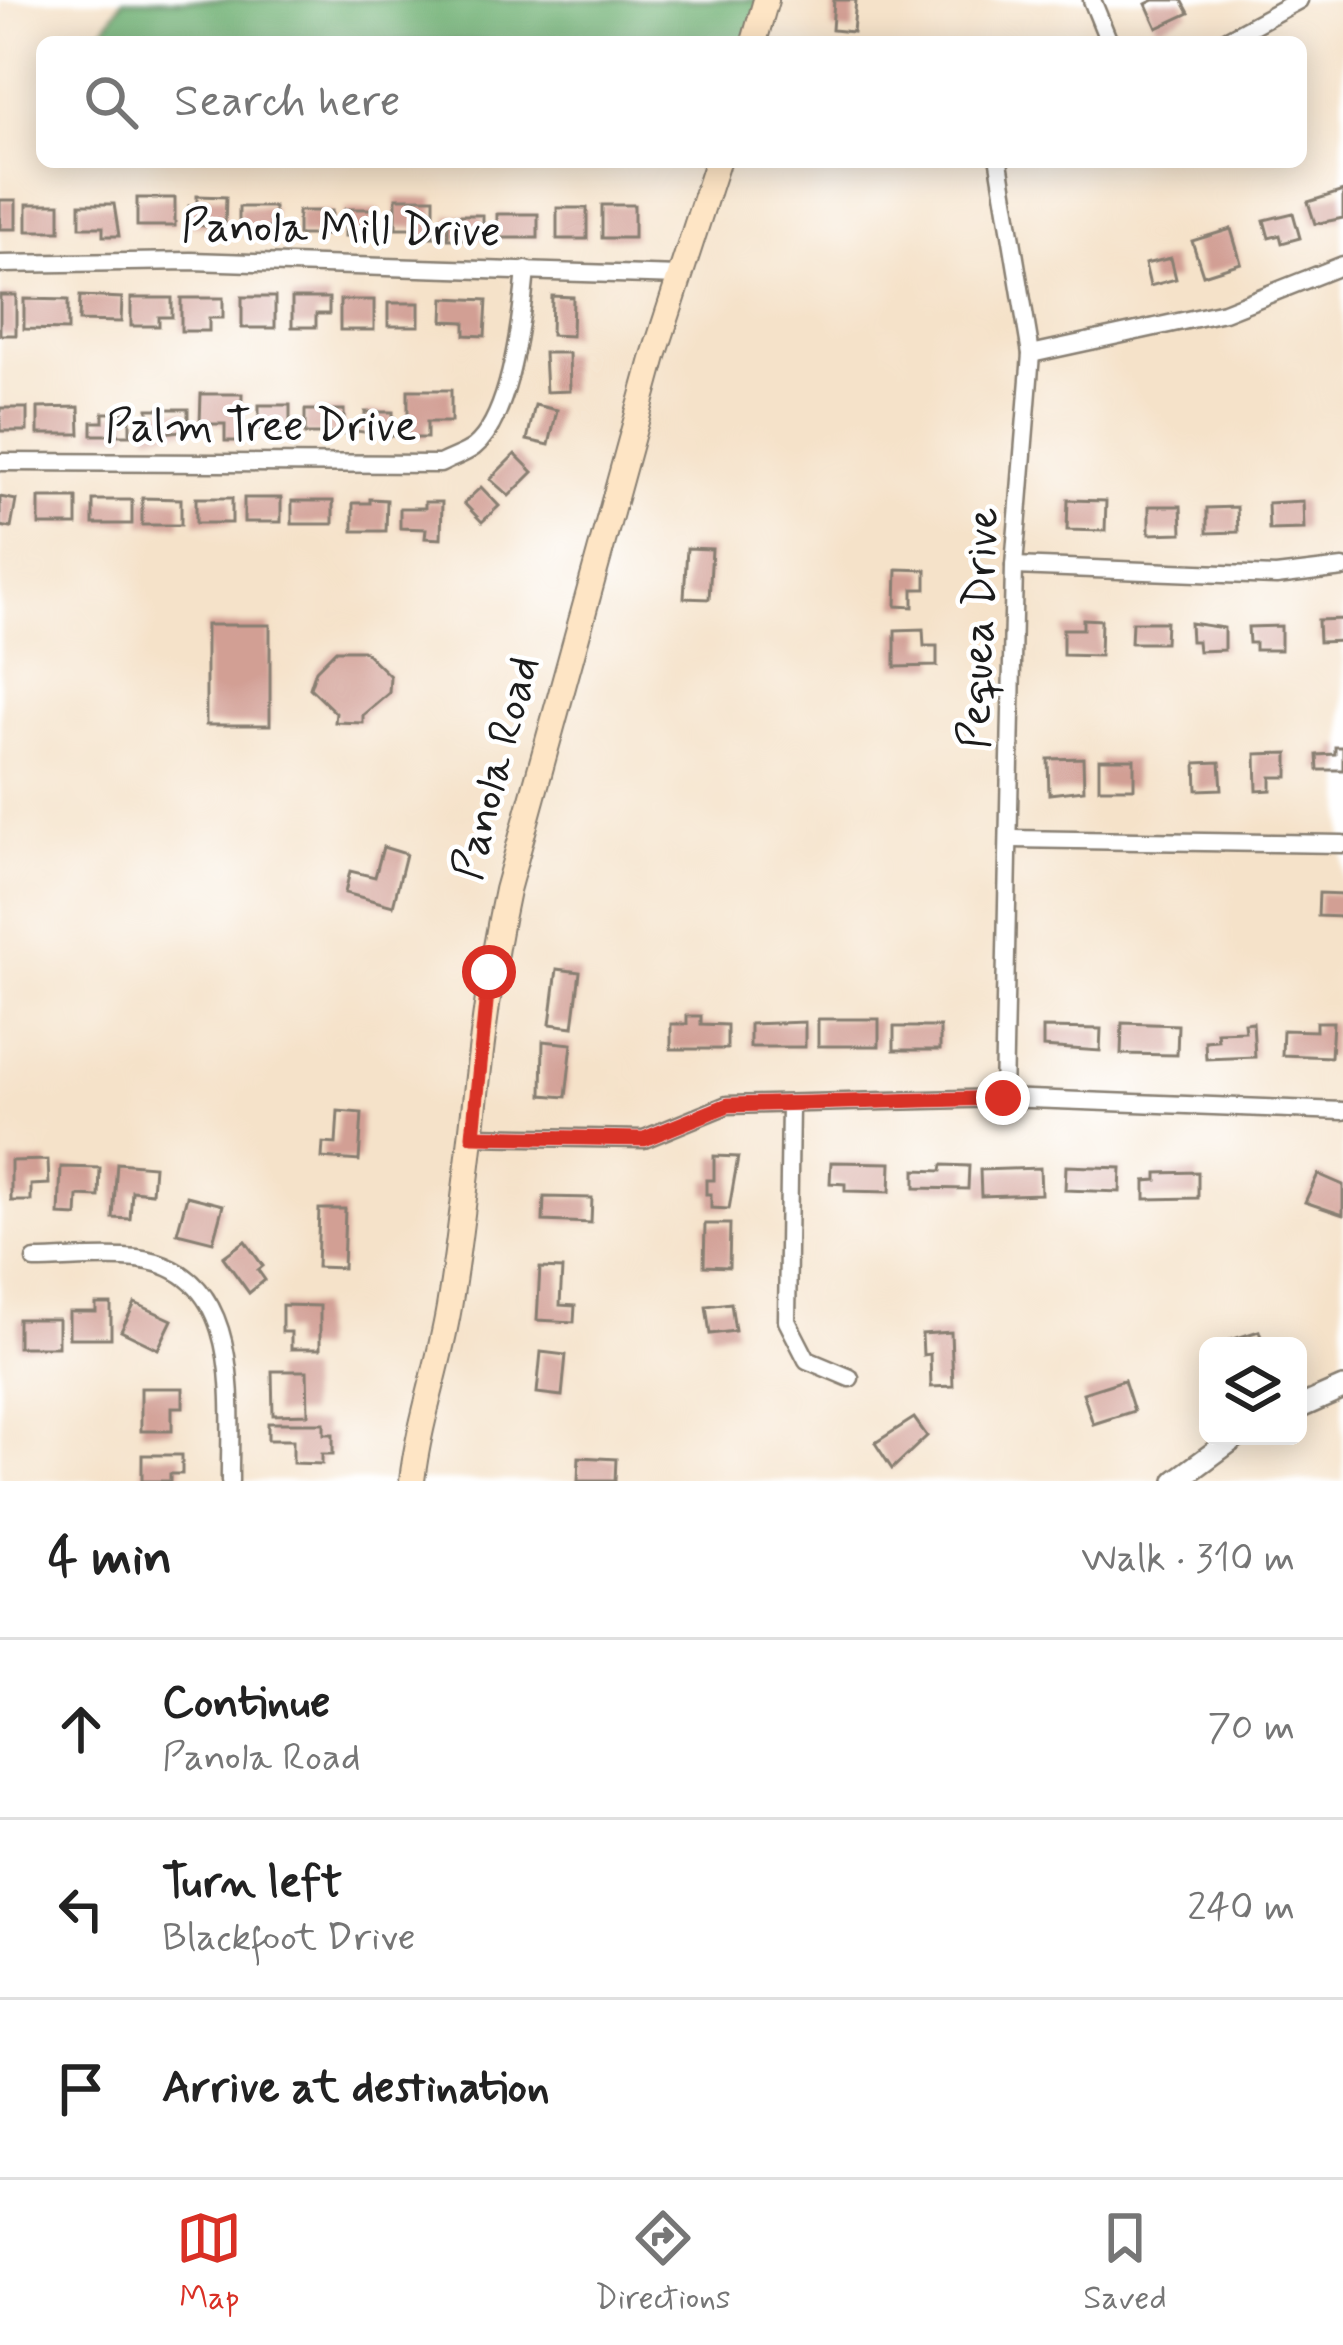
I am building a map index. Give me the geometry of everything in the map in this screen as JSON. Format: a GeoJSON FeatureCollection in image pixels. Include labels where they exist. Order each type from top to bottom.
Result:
{"type":"FeatureCollection","features":[{"type":"Feature","properties":{"kind":"main road"},"geometry":{"type":"LineString","coordinates":[[756,36],[766,0]]}},
{"type":"Feature","properties":{"kind":"main road","name":"Panola Road"},"geometry":{"type":"LineString","coordinates":[[412,1481],[450,1306],[489,972],[507,890],[680,276],[715,168]]}},
{"type":"Feature","properties":{"kind":"street"},"geometry":{"type":"LineString","coordinates":[[1091,0],[1106,36]]}},
{"type":"Feature","properties":{"kind":"street"},"geometry":{"type":"LineString","coordinates":[[1233,36],[1299,0]]}},
{"type":"Feature","properties":{"kind":"street","name":"Pequea Drive"},"geometry":{"type":"LineString","coordinates":[[1000,168],[1031,354],[1014,566],[1003,1098]]}},
{"type":"Feature","properties":{"kind":"street","name":"Panola Mill Drive"},"geometry":{"type":"LineString","coordinates":[[0,264],[191,261],[680,276]]}},
{"type":"Feature","properties":{"kind":"street"},"geometry":{"type":"LineString","coordinates":[[1031,354],[1224,313],[1343,265]]}},
{"type":"Feature","properties":{"kind":"street","name":"Palm Tree Drive"},"geometry":{"type":"LineString","coordinates":[[0,462],[440,464],[477,445],[506,387],[521,326],[526,270]]}},
{"type":"Feature","properties":{"kind":"street"},"geometry":{"type":"LineString","coordinates":[[1014,566],[1276,576],[1343,568]]}},
{"type":"Feature","properties":{"kind":"street"},"geometry":{"type":"LineString","coordinates":[[1011,838],[1343,844]]}},
{"type":"Feature","properties":{"kind":"street"},"geometry":{"type":"LineString","coordinates":[[473,1136],[644,1139],[728,1105],[1003,1098],[1343,1112]]}},
{"type":"Feature","properties":{"kind":"street"},"geometry":{"type":"LineString","coordinates":[[790,1104],[788,1321],[807,1360],[850,1378]]}},
{"type":"Feature","properties":{"kind":"street"},"geometry":{"type":"LineString","coordinates":[[35,1260],[140,1259],[198,1289],[228,1346],[230,1481]]}},
{"type":"Feature","properties":{"kind":"street"},"geometry":{"type":"LineString","coordinates":[[1307,1404],[1343,1388]]}},
{"type":"Feature","properties":{"kind":"street"},"geometry":{"type":"LineString","coordinates":[[1176,1481],[1225,1445]]}},
{"type":"Feature","properties":{"kind":"green space"},"geometry":{"type":"Polygon","coordinates":[[[123,0],[770,0],[757,36],[99,36],[123,0]]]}},
{"type":"Feature","properties":{"kind":"building"},"geometry":{"type":"Polygon","coordinates":[[[834,0],[856,0],[853,32],[832,30],[834,0]]]}},
{"type":"Feature","properties":{"kind":"building"},"geometry":{"type":"Polygon","coordinates":[[[1182,0],[1189,13],[1157,28],[1146,4],[1182,0]]]}},
{"type":"Feature","properties":{"kind":"building"},"geometry":{"type":"Polygon","coordinates":[[[1343,191],[1343,218],[1315,224],[1308,202],[1343,191]]]}},
{"type":"Feature","properties":{"kind":"building"},"geometry":{"type":"Polygon","coordinates":[[[197,196],[226,197],[225,227],[188,225],[189,206],[197,207],[197,196]]]}},
{"type":"Feature","properties":{"kind":"building"},"geometry":{"type":"Polygon","coordinates":[[[137,198],[175,198],[175,226],[137,226],[137,198]]]}},
{"type":"Feature","properties":{"kind":"building"},"geometry":{"type":"Polygon","coordinates":[[[396,198],[434,198],[434,237],[416,237],[416,228],[396,228],[396,198]]]}},
{"type":"Feature","properties":{"kind":"building"},"geometry":{"type":"Polygon","coordinates":[[[0,200],[16,200],[16,229],[0,229],[0,200]]]}},
{"type":"Feature","properties":{"kind":"building"},"geometry":{"type":"Polygon","coordinates":[[[27,204],[60,204],[60,231],[27,231],[27,204]]]}},
{"type":"Feature","properties":{"kind":"building"},"geometry":{"type":"Polygon","coordinates":[[[80,204],[114,204],[119,236],[103,236],[103,227],[80,227],[80,204]]]}},
{"type":"Feature","properties":{"kind":"building"},"geometry":{"type":"Polygon","coordinates":[[[602,205],[634,205],[634,238],[602,238],[602,205]]]}},
{"type":"Feature","properties":{"kind":"building"},"geometry":{"type":"Polygon","coordinates":[[[239,207],[274,207],[274,228],[239,228],[239,207]]]}},
{"type":"Feature","properties":{"kind":"building"},"geometry":{"type":"Polygon","coordinates":[[[557,208],[587,208],[587,239],[557,239],[557,208]]]}},
{"type":"Feature","properties":{"kind":"building"},"geometry":{"type":"Polygon","coordinates":[[[345,209],[380,209],[380,236],[345,236],[345,209]]]}},
{"type":"Feature","properties":{"kind":"building"},"geometry":{"type":"Polygon","coordinates":[[[298,211],[332,211],[332,235],[298,235],[298,211]]]}},
{"type":"Feature","properties":{"kind":"building"},"geometry":{"type":"Polygon","coordinates":[[[1293,213],[1300,238],[1282,243],[1280,235],[1269,238],[1264,220],[1293,213]]]}},
{"type":"Feature","properties":{"kind":"building"},"geometry":{"type":"Polygon","coordinates":[[[497,214],[538,214],[538,238],[497,238],[497,214]]]}},
{"type":"Feature","properties":{"kind":"building"},"geometry":{"type":"Polygon","coordinates":[[[448,215],[483,215],[483,239],[448,239],[448,215]]]}},
{"type":"Feature","properties":{"kind":"building"},"geometry":{"type":"Polygon","coordinates":[[[1231,229],[1241,263],[1203,275],[1192,241],[1231,229]]]}},
{"type":"Feature","properties":{"kind":"building"},"geometry":{"type":"Polygon","coordinates":[[[1171,258],[1176,279],[1150,286],[1145,264],[1171,258]]]}},
{"type":"Feature","properties":{"kind":"building"},"geometry":{"type":"Polygon","coordinates":[[[0,295],[16,295],[16,335],[0,335],[0,295]]]}},
{"type":"Feature","properties":{"kind":"building"},"geometry":{"type":"Polygon","coordinates":[[[80,296],[122,298],[121,322],[79,321],[80,296]]]}},
{"type":"Feature","properties":{"kind":"building"},"geometry":{"type":"Polygon","coordinates":[[[552,296],[573,297],[572,336],[551,335],[552,296]]]}},
{"type":"Feature","properties":{"kind":"building"},"geometry":{"type":"Polygon","coordinates":[[[242,297],[275,297],[275,328],[242,328],[242,297]]]}},
{"type":"Feature","properties":{"kind":"building"},"geometry":{"type":"Polygon","coordinates":[[[131,298],[172,298],[172,317],[159,317],[159,326],[131,326],[131,298]]]}},
{"type":"Feature","properties":{"kind":"building"},"geometry":{"type":"Polygon","coordinates":[[[181,298],[223,298],[223,318],[209,318],[209,331],[181,331],[181,298]]]}},
{"type":"Feature","properties":{"kind":"building"},"geometry":{"type":"Polygon","coordinates":[[[292,298],[329,298],[329,314],[316,314],[316,327],[292,327],[292,298]]]}},
{"type":"Feature","properties":{"kind":"building"},"geometry":{"type":"Polygon","coordinates":[[[444,298],[487,300],[485,336],[465,335],[465,322],[443,321],[444,298]]]}},
{"type":"Feature","properties":{"kind":"building"},"geometry":{"type":"Polygon","coordinates":[[[24,299],[68,300],[68,330],[24,329],[24,299]]]}},
{"type":"Feature","properties":{"kind":"building"},"geometry":{"type":"Polygon","coordinates":[[[340,300],[374,300],[374,330],[340,330],[340,300]]]}},
{"type":"Feature","properties":{"kind":"building"},"geometry":{"type":"Polygon","coordinates":[[[388,303],[419,303],[419,326],[388,326],[388,303]]]}},
{"type":"Feature","properties":{"kind":"building"},"geometry":{"type":"Polygon","coordinates":[[[544,353],[569,353],[570,391],[546,392],[544,353]]]}},
{"type":"Feature","properties":{"kind":"building"},"geometry":{"type":"Polygon","coordinates":[[[408,390],[451,390],[451,422],[427,422],[427,438],[408,438],[408,390]]]}},
{"type":"Feature","properties":{"kind":"building"},"geometry":{"type":"Polygon","coordinates":[[[201,394],[242,394],[241,441],[225,441],[225,424],[200,424],[201,394]]]}},
{"type":"Feature","properties":{"kind":"building"},"geometry":{"type":"Polygon","coordinates":[[[259,405],[290,405],[290,436],[259,429],[259,405]]]}},
{"type":"Feature","properties":{"kind":"building"},"geometry":{"type":"Polygon","coordinates":[[[535,405],[557,410],[549,445],[527,440],[535,405]]]}},
{"type":"Feature","properties":{"kind":"building"},"geometry":{"type":"Polygon","coordinates":[[[79,407],[80,434],[38,434],[38,408],[79,407]]]}},
{"type":"Feature","properties":{"kind":"building"},"geometry":{"type":"Polygon","coordinates":[[[0,408],[27,408],[27,431],[0,431],[0,408]]]}},
{"type":"Feature","properties":{"kind":"building"},"geometry":{"type":"Polygon","coordinates":[[[148,409],[188,409],[188,430],[148,435],[148,409]]]}},
{"type":"Feature","properties":{"kind":"building"},"geometry":{"type":"Polygon","coordinates":[[[305,410],[344,410],[344,434],[305,434],[305,410]]]}},
{"type":"Feature","properties":{"kind":"building"},"geometry":{"type":"Polygon","coordinates":[[[365,412],[393,412],[393,436],[356,431],[356,423],[365,423],[365,412]]]}},
{"type":"Feature","properties":{"kind":"building"},"geometry":{"type":"Polygon","coordinates":[[[103,413],[130,413],[130,435],[92,435],[92,422],[103,422],[103,413]]]}},
{"type":"Feature","properties":{"kind":"building"},"geometry":{"type":"Polygon","coordinates":[[[515,454],[533,472],[509,496],[490,479],[515,454]]]}},
{"type":"Feature","properties":{"kind":"building"},"geometry":{"type":"Polygon","coordinates":[[[481,487],[499,506],[482,522],[464,503],[481,487]]]}},
{"type":"Feature","properties":{"kind":"building"},"geometry":{"type":"Polygon","coordinates":[[[0,497],[16,500],[11,528],[0,526],[0,497]]]}},
{"type":"Feature","properties":{"kind":"building"},"geometry":{"type":"Polygon","coordinates":[[[39,498],[77,498],[77,525],[39,525],[39,498]]]}},
{"type":"Feature","properties":{"kind":"building"},"geometry":{"type":"Polygon","coordinates":[[[142,498],[181,499],[181,525],[142,525],[142,498]]]}},
{"type":"Feature","properties":{"kind":"building"},"geometry":{"type":"Polygon","coordinates":[[[196,498],[232,498],[232,523],[196,523],[196,498]]]}},
{"type":"Feature","properties":{"kind":"building"},"geometry":{"type":"Polygon","coordinates":[[[244,498],[281,498],[281,522],[244,522],[244,498]]]}},
{"type":"Feature","properties":{"kind":"building"},"geometry":{"type":"Polygon","coordinates":[[[370,499],[387,500],[386,531],[353,531],[353,503],[370,503],[370,499]]]}},
{"type":"Feature","properties":{"kind":"building"},"geometry":{"type":"Polygon","coordinates":[[[93,500],[132,500],[132,524],[93,524],[93,500]]]}},
{"type":"Feature","properties":{"kind":"building"},"geometry":{"type":"Polygon","coordinates":[[[1068,500],[1106,501],[1105,531],[1067,530],[1068,500]]]}},
{"type":"Feature","properties":{"kind":"building"},"geometry":{"type":"Polygon","coordinates":[[[292,501],[333,501],[333,524],[292,524],[292,501]]]}},
{"type":"Feature","properties":{"kind":"building"},"geometry":{"type":"Polygon","coordinates":[[[1303,501],[1304,529],[1269,530],[1268,503],[1303,501]]]}},
{"type":"Feature","properties":{"kind":"building"},"geometry":{"type":"Polygon","coordinates":[[[425,502],[442,502],[441,539],[425,538],[426,529],[400,528],[400,508],[425,508],[425,502]]]}},
{"type":"Feature","properties":{"kind":"building"},"geometry":{"type":"Polygon","coordinates":[[[1149,506],[1181,506],[1182,533],[1149,534],[1149,506]]]}},
{"type":"Feature","properties":{"kind":"building"},"geometry":{"type":"Polygon","coordinates":[[[1237,507],[1238,532],[1207,533],[1207,508],[1237,507]]]}},
{"type":"Feature","properties":{"kind":"building"},"geometry":{"type":"Polygon","coordinates":[[[687,548],[712,549],[709,599],[684,598],[687,548]]]}},
{"type":"Feature","properties":{"kind":"building"},"geometry":{"type":"Polygon","coordinates":[[[897,569],[926,570],[926,589],[913,589],[913,607],[896,606],[897,569]]]}},
{"type":"Feature","properties":{"kind":"building"},"geometry":{"type":"Polygon","coordinates":[[[1083,619],[1101,620],[1100,656],[1063,655],[1063,629],[1083,629],[1083,619]]]}},
{"type":"Feature","properties":{"kind":"building"},"geometry":{"type":"Polygon","coordinates":[[[1343,619],[1343,641],[1319,642],[1318,620],[1343,619]]]}},
{"type":"Feature","properties":{"kind":"building"},"geometry":{"type":"Polygon","coordinates":[[[1132,622],[1166,622],[1165,643],[1131,643],[1132,622]]]}},
{"type":"Feature","properties":{"kind":"building"},"geometry":{"type":"Polygon","coordinates":[[[1190,623],[1224,628],[1224,650],[1198,651],[1197,641],[1191,641],[1190,623]]]}},
{"type":"Feature","properties":{"kind":"building"},"geometry":{"type":"Polygon","coordinates":[[[206,625],[270,625],[270,725],[206,725],[206,625]]]}},
{"type":"Feature","properties":{"kind":"building"},"geometry":{"type":"Polygon","coordinates":[[[1281,626],[1281,650],[1255,650],[1255,643],[1249,643],[1248,627],[1281,626]]]}},
{"type":"Feature","properties":{"kind":"building"},"geometry":{"type":"Polygon","coordinates":[[[923,629],[924,646],[937,646],[937,666],[895,667],[895,630],[923,629]]]}},
{"type":"Feature","properties":{"kind":"building"},"geometry":{"type":"Polygon","coordinates":[[[336,650],[363,650],[390,676],[389,693],[363,715],[363,723],[335,722],[336,713],[310,688],[316,670],[336,650]]]}},
{"type":"Feature","properties":{"kind":"building"},"geometry":{"type":"Polygon","coordinates":[[[1335,747],[1343,747],[1343,770],[1318,770],[1317,755],[1335,754],[1335,747]]]}},
{"type":"Feature","properties":{"kind":"building"},"geometry":{"type":"Polygon","coordinates":[[[1288,753],[1288,777],[1271,777],[1271,790],[1257,791],[1256,754],[1288,753]]]}},
{"type":"Feature","properties":{"kind":"building"},"geometry":{"type":"Polygon","coordinates":[[[1083,758],[1084,790],[1049,794],[1048,759],[1083,758]]]}},
{"type":"Feature","properties":{"kind":"building"},"geometry":{"type":"Polygon","coordinates":[[[1099,759],[1134,759],[1134,788],[1099,788],[1099,759]]]}},
{"type":"Feature","properties":{"kind":"building"},"geometry":{"type":"Polygon","coordinates":[[[1220,762],[1222,789],[1197,790],[1196,763],[1220,762]]]}},
{"type":"Feature","properties":{"kind":"building"},"geometry":{"type":"Polygon","coordinates":[[[383,847],[406,854],[393,906],[345,893],[350,871],[375,877],[383,847]]]}},
{"type":"Feature","properties":{"kind":"building"},"geometry":{"type":"Polygon","coordinates":[[[1319,893],[1343,894],[1343,917],[1318,916],[1319,893]]]}},
{"type":"Feature","properties":{"kind":"building"},"geometry":{"type":"Polygon","coordinates":[[[557,969],[580,972],[573,1027],[550,1024],[557,969]]]}},
{"type":"Feature","properties":{"kind":"building"},"geometry":{"type":"Polygon","coordinates":[[[687,1016],[701,1016],[701,1024],[727,1025],[727,1049],[671,1049],[671,1024],[687,1024],[687,1016]]]}},
{"type":"Feature","properties":{"kind":"building"},"geometry":{"type":"Polygon","coordinates":[[[818,1019],[879,1019],[879,1046],[818,1046],[818,1019]]]}},
{"type":"Feature","properties":{"kind":"building"},"geometry":{"type":"Polygon","coordinates":[[[805,1022],[805,1047],[750,1047],[750,1024],[805,1022]]]}},
{"type":"Feature","properties":{"kind":"building"},"geometry":{"type":"Polygon","coordinates":[[[1253,1022],[1255,1057],[1206,1059],[1205,1041],[1218,1040],[1217,1032],[1245,1031],[1244,1023],[1253,1022]]]}},
{"type":"Feature","properties":{"kind":"building"},"geometry":{"type":"Polygon","coordinates":[[[1316,1022],[1333,1022],[1331,1057],[1282,1055],[1283,1030],[1316,1031],[1316,1022]]]}},
{"type":"Feature","properties":{"kind":"building"},"geometry":{"type":"Polygon","coordinates":[[[1122,1023],[1178,1025],[1177,1055],[1121,1054],[1122,1023]]]}},
{"type":"Feature","properties":{"kind":"building"},"geometry":{"type":"Polygon","coordinates":[[[894,1027],[940,1027],[940,1050],[894,1050],[894,1027]]]}},
{"type":"Feature","properties":{"kind":"building"},"geometry":{"type":"Polygon","coordinates":[[[1043,1028],[1101,1029],[1100,1051],[1043,1047],[1043,1028]]]}},
{"type":"Feature","properties":{"kind":"building"},"geometry":{"type":"Polygon","coordinates":[[[543,1041],[572,1044],[566,1097],[542,1095],[543,1041]]]}},
{"type":"Feature","properties":{"kind":"building"},"geometry":{"type":"Polygon","coordinates":[[[338,1111],[362,1113],[359,1161],[322,1158],[323,1143],[336,1144],[338,1111]]]}},
{"type":"Feature","properties":{"kind":"building"},"geometry":{"type":"Polygon","coordinates":[[[714,1156],[738,1157],[729,1209],[711,1208],[711,1194],[706,1194],[706,1180],[714,1180],[714,1156]]]}},
{"type":"Feature","properties":{"kind":"building"},"geometry":{"type":"Polygon","coordinates":[[[48,1160],[49,1184],[31,1185],[31,1201],[11,1201],[11,1161],[48,1160]]]}},
{"type":"Feature","properties":{"kind":"building"},"geometry":{"type":"Polygon","coordinates":[[[831,1162],[891,1163],[890,1192],[845,1191],[845,1184],[830,1183],[831,1162]]]}},
{"type":"Feature","properties":{"kind":"building"},"geometry":{"type":"Polygon","coordinates":[[[117,1163],[154,1166],[152,1193],[132,1191],[130,1219],[113,1218],[117,1163]]]}},
{"type":"Feature","properties":{"kind":"building"},"geometry":{"type":"Polygon","coordinates":[[[942,1165],[969,1166],[968,1189],[915,1188],[915,1170],[941,1171],[942,1165]]]}},
{"type":"Feature","properties":{"kind":"building"},"geometry":{"type":"Polygon","coordinates":[[[1066,1166],[1121,1168],[1120,1192],[1065,1190],[1066,1166]]]}},
{"type":"Feature","properties":{"kind":"building"},"geometry":{"type":"Polygon","coordinates":[[[61,1167],[100,1168],[99,1197],[78,1196],[77,1216],[59,1215],[61,1167]]]}},
{"type":"Feature","properties":{"kind":"building"},"geometry":{"type":"Polygon","coordinates":[[[1040,1168],[1041,1194],[981,1196],[980,1170],[1040,1168]]]}},
{"type":"Feature","properties":{"kind":"building"},"geometry":{"type":"Polygon","coordinates":[[[1198,1172],[1198,1198],[1145,1199],[1145,1181],[1157,1180],[1157,1173],[1198,1172]]]}},
{"type":"Feature","properties":{"kind":"building"},"geometry":{"type":"Polygon","coordinates":[[[1318,1174],[1343,1185],[1343,1215],[1305,1202],[1318,1174]]]}},
{"type":"Feature","properties":{"kind":"building"},"geometry":{"type":"Polygon","coordinates":[[[187,1196],[223,1205],[213,1242],[177,1233],[187,1196]]]}},
{"type":"Feature","properties":{"kind":"building"},"geometry":{"type":"Polygon","coordinates":[[[544,1197],[592,1198],[591,1223],[543,1221],[544,1197]]]}},
{"type":"Feature","properties":{"kind":"building"},"geometry":{"type":"Polygon","coordinates":[[[319,1209],[345,1209],[343,1268],[317,1267],[319,1209]]]}},
{"type":"Feature","properties":{"kind":"building"},"geometry":{"type":"Polygon","coordinates":[[[705,1224],[730,1224],[729,1267],[704,1266],[705,1224]]]}},
{"type":"Feature","properties":{"kind":"building"},"geometry":{"type":"Polygon","coordinates":[[[245,1241],[263,1266],[258,1270],[265,1280],[249,1293],[223,1257],[245,1241]]]}},
{"type":"Feature","properties":{"kind":"building"},"geometry":{"type":"Polygon","coordinates":[[[540,1268],[562,1269],[560,1305],[575,1306],[574,1322],[537,1320],[540,1268]]]}},
{"type":"Feature","properties":{"kind":"building"},"geometry":{"type":"Polygon","coordinates":[[[135,1303],[172,1320],[158,1349],[121,1331],[135,1303]]]}},
{"type":"Feature","properties":{"kind":"building"},"geometry":{"type":"Polygon","coordinates":[[[731,1303],[735,1331],[710,1334],[706,1306],[731,1303]]]}},
{"type":"Feature","properties":{"kind":"building"},"geometry":{"type":"Polygon","coordinates":[[[96,1304],[111,1304],[111,1338],[69,1338],[69,1312],[96,1312],[96,1304]]]}},
{"type":"Feature","properties":{"kind":"building"},"geometry":{"type":"Polygon","coordinates":[[[282,1305],[320,1306],[320,1349],[291,1349],[291,1332],[282,1332],[282,1305]]]}},
{"type":"Feature","properties":{"kind":"building"},"geometry":{"type":"Polygon","coordinates":[[[18,1319],[58,1319],[58,1347],[18,1347],[18,1319]]]}},
{"type":"Feature","properties":{"kind":"building"},"geometry":{"type":"Polygon","coordinates":[[[951,1332],[953,1386],[931,1387],[930,1354],[923,1355],[922,1334],[951,1332]]]}},
{"type":"Feature","properties":{"kind":"building"},"geometry":{"type":"Polygon","coordinates":[[[541,1352],[566,1355],[562,1396],[537,1393],[541,1352]]]}},
{"type":"Feature","properties":{"kind":"building"},"geometry":{"type":"Polygon","coordinates":[[[272,1371],[307,1371],[308,1414],[273,1415],[272,1371]]]}},
{"type":"Feature","properties":{"kind":"building"},"geometry":{"type":"Polygon","coordinates":[[[1124,1380],[1134,1411],[1093,1424],[1083,1393],[1124,1380]]]}},
{"type":"Feature","properties":{"kind":"building"},"geometry":{"type":"Polygon","coordinates":[[[141,1388],[183,1388],[183,1407],[172,1407],[172,1431],[141,1431],[141,1388]]]}},
{"type":"Feature","properties":{"kind":"building"},"geometry":{"type":"Polygon","coordinates":[[[914,1418],[927,1436],[892,1469],[875,1443],[914,1418]]]}},
{"type":"Feature","properties":{"kind":"building"},"geometry":{"type":"Polygon","coordinates":[[[268,1423],[324,1423],[324,1434],[333,1434],[333,1454],[322,1454],[322,1464],[293,1463],[293,1440],[268,1440],[268,1423]]]}},
{"type":"Feature","properties":{"kind":"building"},"geometry":{"type":"Polygon","coordinates":[[[142,1455],[182,1455],[182,1474],[170,1474],[170,1481],[142,1481],[142,1455]]]}},
{"type":"Feature","properties":{"kind":"building"},"geometry":{"type":"Polygon","coordinates":[[[579,1457],[616,1459],[615,1481],[578,1481],[579,1457]]]}},
{"type":"Feature","properties":{"kind":"route"},"geometry":{"type":"LineString","coordinates":[[489,972],[473,1136],[644,1139],[728,1105],[1003,1098]]}}]}
